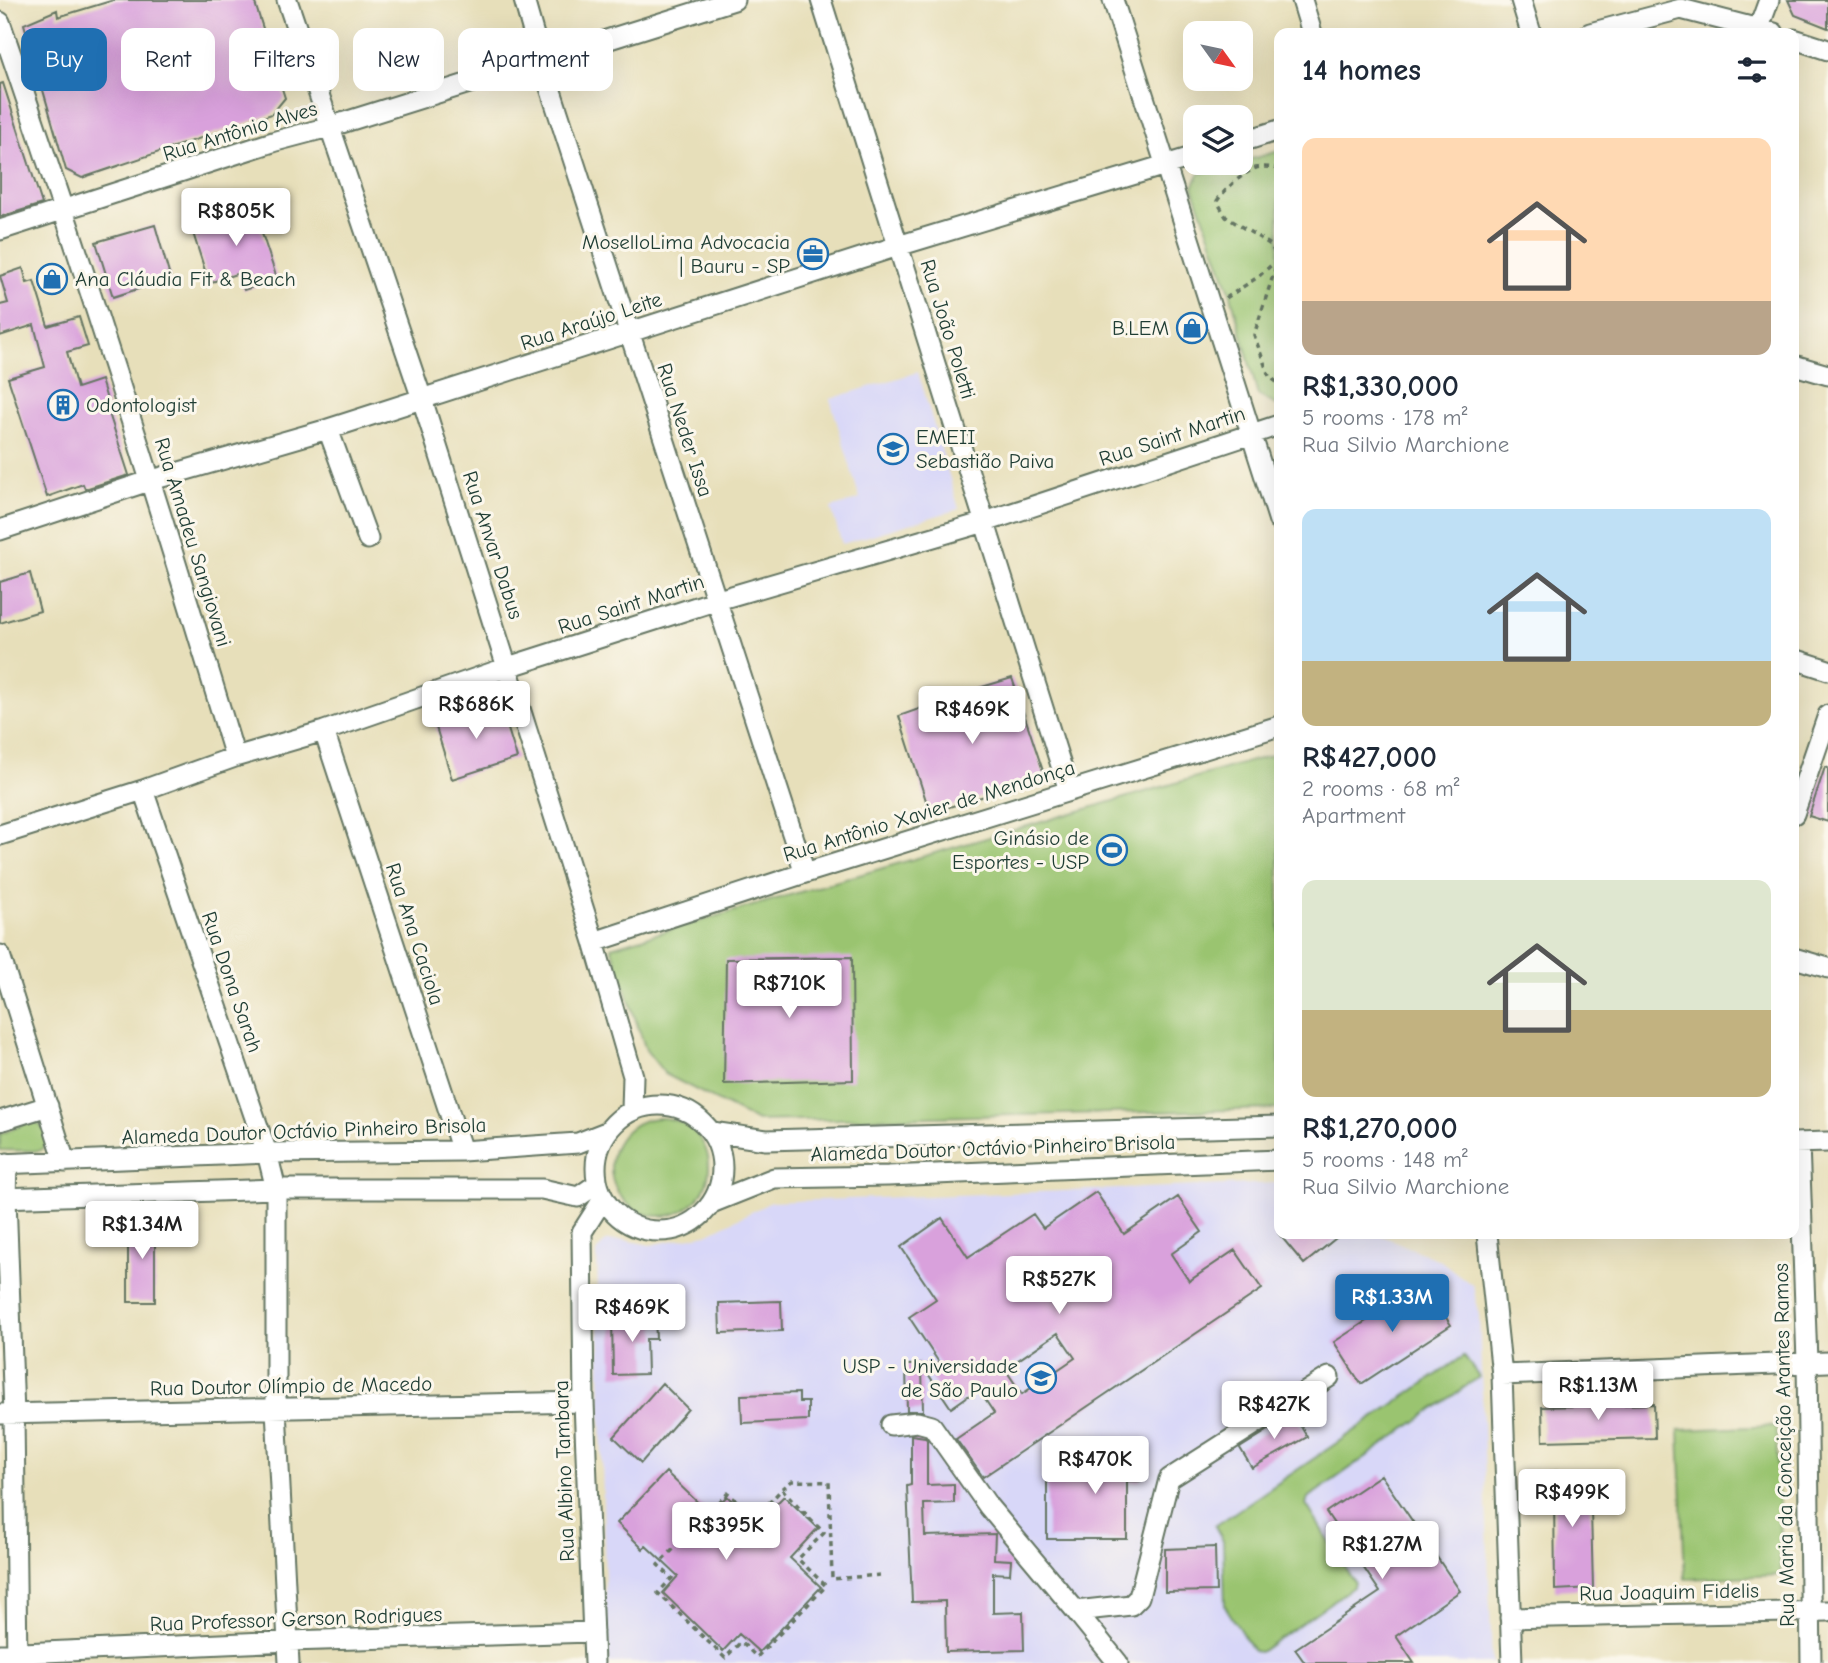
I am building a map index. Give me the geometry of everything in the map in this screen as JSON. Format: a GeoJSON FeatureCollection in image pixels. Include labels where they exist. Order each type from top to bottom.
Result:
{"type":"FeatureCollection","features":[{"type":"Feature","properties":{"kind":"street","name":"Rua Anvar Dabus"},"geometry":{"type":"LineString","coordinates":[[287,0],[422,398],[594,942],[633,1076],[632,1110]]}},
{"type":"Feature","properties":{"kind":"street","name":"Rua Neder Issa"},"geometry":{"type":"LineString","coordinates":[[524,0],[532,28]]}},
{"type":"Feature","properties":{"kind":"street","name":"Rua Antônio Alves"},"geometry":{"type":"LineString","coordinates":[[613,38],[734,0]]}},
{"type":"Feature","properties":{"kind":"street","name":"Rua João Poletti"},"geometry":{"type":"LineString","coordinates":[[821,0],[1069,791]]}},
{"type":"Feature","properties":{"kind":"street"},"geometry":{"type":"LineString","coordinates":[[1113,0],[1274,505]]}},
{"type":"Feature","properties":{"kind":"street"},"geometry":{"type":"LineString","coordinates":[[1302,0],[1310,28]]}},
{"type":"Feature","properties":{"kind":"street"},"geometry":{"type":"LineString","coordinates":[[1521,0],[1529,28]]}},
{"type":"Feature","properties":{"kind":"street"},"geometry":{"type":"LineString","coordinates":[[1752,0],[1762,28]]}},
{"type":"Feature","properties":{"kind":"street"},"geometry":{"type":"LineString","coordinates":[[1764,28],[1769,0]]}},
{"type":"Feature","properties":{"kind":"street"},"geometry":{"type":"LineString","coordinates":[[1609,28],[1681,9],[1749,28]]}},
{"type":"Feature","properties":{"kind":"street","name":"Rua Amadeu Sangiovani"},"geometry":{"type":"LineString","coordinates":[[0,22],[65,210],[152,480],[235,757]]}},
{"type":"Feature","properties":{"kind":"street"},"geometry":{"type":"LineString","coordinates":[[1799,41],[1828,50]]}},
{"type":"Feature","properties":{"kind":"street","name":"Rua Antônio Alves"},"geometry":{"type":"LineString","coordinates":[[0,230],[276,141],[458,86]]}},
{"type":"Feature","properties":{"kind":"street","name":"Rua Neder Issa"},"geometry":{"type":"LineString","coordinates":[[551,91],[805,873]]}},
{"type":"Feature","properties":{"kind":"street"},"geometry":{"type":"LineString","coordinates":[[1253,138],[1274,132]]}},
{"type":"Feature","properties":{"kind":"street","name":"Rua Araújo Leite"},"geometry":{"type":"LineString","coordinates":[[0,530],[152,480],[328,429],[629,334],[898,246],[1183,160]]}},
{"type":"Feature","properties":{"kind":"street"},"geometry":{"type":"LineString","coordinates":[[1799,366],[1828,375]]}},
{"type":"Feature","properties":{"kind":"street","name":"Rua Saint Martin"},"geometry":{"type":"LineString","coordinates":[[0,835],[143,790],[235,757],[324,732],[508,667],[718,600],[985,522],[1274,427]]}},
{"type":"Feature","properties":{"kind":"street"},"geometry":{"type":"LineString","coordinates":[[328,429],[368,539]]}},
{"type":"Feature","properties":{"kind":"street"},"geometry":{"type":"LineString","coordinates":[[1799,661],[1828,670]]}},
{"type":"Feature","properties":{"kind":"street"},"geometry":{"type":"LineString","coordinates":[[1799,799],[1828,715]]}},
{"type":"Feature","properties":{"kind":"street","name":"Rua Antônio Xavier de Mendonça"},"geometry":{"type":"LineString","coordinates":[[594,942],[805,873],[1274,728]]}},
{"type":"Feature","properties":{"kind":"street","name":"Rua Ana Caciola"},"geometry":{"type":"LineString","coordinates":[[324,732],[462,1151]]}},
{"type":"Feature","properties":{"kind":"street","name":"Rua Dona Sarah"},"geometry":{"type":"LineString","coordinates":[[143,790],[267,1153],[276,1189],[276,1409],[289,1663]]}},
{"type":"Feature","properties":{"kind":"street"},"geometry":{"type":"LineString","coordinates":[[0,955],[65,1162]]}},
{"type":"Feature","properties":{"kind":"street"},"geometry":{"type":"LineString","coordinates":[[1799,959],[1828,968]]}},
{"type":"Feature","properties":{"kind":"street","name":"Alameda Doutor Octávio Pinheiro Brisola"},"geometry":{"type":"LineString","coordinates":[[3,1163],[267,1153],[462,1151],[578,1143],[606,1132],[632,1110],[645,1105],[673,1105],[698,1117],[712,1132],[766,1140],[1274,1126]]}},
{"type":"Feature","properties":{"kind":"street"},"geometry":{"type":"LineString","coordinates":[[0,1121],[48,1106]]}},
{"type":"Feature","properties":{"kind":"street"},"geometry":{"type":"LineString","coordinates":[[3,1198],[276,1189],[542,1189],[578,1198],[600,1192],[595,1166],[598,1149],[606,1132]]}},
{"type":"Feature","properties":{"kind":"street"},"geometry":{"type":"LineString","coordinates":[[712,1132],[719,1143],[723,1163],[721,1183],[713,1202]]}},
{"type":"Feature","properties":{"kind":"street"},"geometry":{"type":"LineString","coordinates":[[1799,1143],[1828,1142]]}},
{"type":"Feature","properties":{"kind":"street","name":"Alameda Doutor Octávio Pinheiro Brisola"},"geometry":{"type":"LineString","coordinates":[[600,1192],[617,1216],[636,1227],[658,1232],[679,1229],[699,1218],[713,1202],[774,1178],[888,1177],[1274,1160]]}},
{"type":"Feature","properties":{"kind":"street"},"geometry":{"type":"LineString","coordinates":[[3,1163],[11,1657]]}},
{"type":"Feature","properties":{"kind":"street","name":"Rua Maria da Conceição Arantes Ramos"},"geometry":{"type":"LineString","coordinates":[[1799,1187],[1818,1612],[1811,1663]]}},
{"type":"Feature","properties":{"kind":"street","name":"Rua Albino Tambara"},"geometry":{"type":"LineString","coordinates":[[594,1663],[584,1402],[582,1232],[600,1192]]}},
{"type":"Feature","properties":{"kind":"street"},"geometry":{"type":"LineString","coordinates":[[1488,1239],[1502,1376],[1512,1663]]}},
{"type":"Feature","properties":{"kind":"street"},"geometry":{"type":"LineString","coordinates":[[1502,1376],[1828,1362]]}},
{"type":"Feature","properties":{"kind":"street"},"geometry":{"type":"LineString","coordinates":[[1076,1611],[1131,1605],[1139,1597],[1168,1479],[1329,1377]]}},
{"type":"Feature","properties":{"kind":"street","name":"Rua Doutor Olímpio de Macedo"},"geometry":{"type":"LineString","coordinates":[[7,1414],[584,1402]]}},
{"type":"Feature","properties":{"kind":"street"},"geometry":{"type":"LineString","coordinates":[[891,1426],[917,1422],[932,1426],[989,1507],[1118,1663]]}},
{"type":"Feature","properties":{"kind":"street","name":"Rua Joaquim Fidelis"},"geometry":{"type":"LineString","coordinates":[[1510,1618],[1818,1612]]}},
{"type":"Feature","properties":{"kind":"street","name":"Rua Professor Gerson Rodrigues"},"geometry":{"type":"LineString","coordinates":[[11,1657],[289,1641],[593,1632]]}},
{"type":"Feature","properties":{"kind":"path"},"geometry":{"type":"LineString","coordinates":[[1274,168],[1257,168],[1246,173],[1225,189],[1217,201],[1226,217],[1270,244],[1274,251]]}},
{"type":"Feature","properties":{"kind":"path"},"geometry":{"type":"LineString","coordinates":[[1212,306],[1253,281],[1274,264]]}},
{"type":"Feature","properties":{"kind":"path"},"geometry":{"type":"LineString","coordinates":[[1274,275],[1254,335],[1269,376],[1274,380]]}},
{"type":"Feature","properties":{"kind":"path"},"geometry":{"type":"LineString","coordinates":[[830,1533],[824,1533],[798,1559],[826,1586],[757,1657],[741,1642],[725,1658],[658,1593],[673,1578],[659,1565],[728,1493],[755,1518],[792,1481],[829,1482],[832,1579],[880,1575]]}},
{"type":"Feature","properties":{"kind":"path"},"geometry":{"type":"LineString","coordinates":[[782,1489],[824,1533]]}},
{"type":"Feature","properties":{"kind":"shaded area","name":"EMEII Sebastião Paiva"},"geometry":{"type":"Polygon","coordinates":[[[918,372],[959,509],[842,544],[831,508],[860,499],[830,399],[918,372]]]}},
{"type":"Feature","properties":{"kind":"shaded area","name":"USP - Universidade de São Paulo"},"geometry":{"type":"Polygon","coordinates":[[[1274,1183],[1274,1239],[1390,1239],[1441,1261],[1473,1286],[1479,1315],[1492,1663],[607,1663],[597,1251],[606,1241],[624,1240],[650,1245],[707,1234],[771,1202],[1274,1183]]]}},
{"type":"Feature","properties":{"kind":"green space"},"geometry":{"type":"Polygon","coordinates":[[[1274,152],[1274,404],[1258,395],[1231,295],[1193,187],[1199,175],[1253,175],[1253,158],[1274,152]]]}},
{"type":"Feature","properties":{"kind":"green space","name":"Ginásio de Esportes - USP"},"geometry":{"type":"Polygon","coordinates":[[[1274,754],[1274,1109],[757,1121],[665,1074],[646,1050],[611,947],[1274,754]]]}},
{"type":"Feature","properties":{"kind":"green space"},"geometry":{"type":"Polygon","coordinates":[[[660,1118],[679,1122],[695,1132],[705,1148],[709,1167],[705,1186],[695,1202],[679,1212],[660,1216],[641,1212],[625,1202],[615,1186],[611,1167],[615,1148],[625,1132],[641,1122],[660,1118]]]}},
{"type":"Feature","properties":{"kind":"green space"},"geometry":{"type":"Polygon","coordinates":[[[34,1120],[44,1129],[49,1143],[39,1151],[0,1150],[0,1134],[34,1120]]]}},
{"type":"Feature","properties":{"kind":"green space"},"geometry":{"type":"Polygon","coordinates":[[[1464,1356],[1479,1377],[1308,1498],[1306,1504],[1354,1582],[1353,1587],[1260,1652],[1253,1651],[1225,1606],[1223,1541],[1215,1526],[1464,1356]]]}},
{"type":"Feature","properties":{"kind":"green space"},"geometry":{"type":"Polygon","coordinates":[[[1776,1426],[1781,1575],[1685,1579],[1679,1430],[1776,1426]]]}},
{"type":"Feature","properties":{"kind":"building"},"geometry":{"type":"Polygon","coordinates":[[[114,0],[254,0],[263,28],[229,28],[229,91],[283,91],[285,98],[272,114],[82,178],[66,170],[43,91],[107,91],[107,28],[25,28],[24,24],[57,10],[58,17],[114,0]]]}},
{"type":"Feature","properties":{"kind":"building"},"geometry":{"type":"Polygon","coordinates":[[[1788,0],[1828,0],[1828,28],[1795,15],[1788,0]]]}},
{"type":"Feature","properties":{"kind":"building"},"geometry":{"type":"Polygon","coordinates":[[[3,83],[42,204],[0,217],[0,84],[3,83]]]}},
{"type":"Feature","properties":{"kind":"building"},"geometry":{"type":"Polygon","coordinates":[[[251,200],[277,279],[244,290],[239,273],[209,283],[193,233],[223,223],[219,210],[251,200]]]}},
{"type":"Feature","properties":{"kind":"building"},"geometry":{"type":"Polygon","coordinates":[[[155,225],[170,277],[140,285],[141,288],[113,297],[96,242],[155,225]]]}},
{"type":"Feature","properties":{"kind":"building"},"geometry":{"type":"Polygon","coordinates":[[[23,268],[27,283],[34,281],[48,326],[79,317],[88,346],[67,352],[77,388],[101,380],[129,475],[85,489],[83,484],[47,497],[8,378],[45,367],[34,325],[0,336],[0,305],[8,303],[0,276],[23,268]]]}},
{"type":"Feature","properties":{"kind":"building"},"geometry":{"type":"Polygon","coordinates":[[[30,573],[40,611],[0,623],[0,582],[30,573]]]}},
{"type":"Feature","properties":{"kind":"building"},"geometry":{"type":"Polygon","coordinates":[[[1012,678],[1045,777],[930,813],[899,716],[1012,678]]]}},
{"type":"Feature","properties":{"kind":"building"},"geometry":{"type":"Polygon","coordinates":[[[500,703],[517,758],[452,779],[435,724],[500,703]]]}},
{"type":"Feature","properties":{"kind":"building"},"geometry":{"type":"Polygon","coordinates":[[[1825,767],[1828,768],[1828,822],[1809,816],[1825,767]]]}},
{"type":"Feature","properties":{"kind":"building"},"geometry":{"type":"Polygon","coordinates":[[[852,957],[853,1080],[724,1084],[726,959],[852,957]]]}},
{"type":"Feature","properties":{"kind":"building"},"geometry":{"type":"Polygon","coordinates":[[[1096,1192],[1124,1234],[1178,1197],[1202,1232],[1171,1254],[1189,1281],[1235,1250],[1262,1289],[983,1477],[956,1439],[994,1413],[978,1389],[951,1408],[922,1365],[923,1411],[907,1411],[906,1365],[940,1364],[909,1317],[936,1299],[901,1247],[942,1218],[968,1257],[1033,1214],[1043,1228],[1096,1192]],[[1058,1333],[1005,1369],[1022,1394],[1075,1358],[1058,1333]]]}},
{"type":"Feature","properties":{"kind":"building"},"geometry":{"type":"Polygon","coordinates":[[[128,1220],[155,1220],[155,1302],[128,1302],[128,1220]]]}},
{"type":"Feature","properties":{"kind":"building"},"geometry":{"type":"Polygon","coordinates":[[[1283,1239],[1335,1239],[1304,1264],[1283,1239]]]}},
{"type":"Feature","properties":{"kind":"building"},"geometry":{"type":"Polygon","coordinates":[[[1423,1284],[1451,1325],[1361,1384],[1334,1342],[1423,1284]]]}},
{"type":"Feature","properties":{"kind":"building"},"geometry":{"type":"Polygon","coordinates":[[[781,1301],[782,1331],[720,1333],[719,1303],[781,1301]]]}},
{"type":"Feature","properties":{"kind":"building"},"geometry":{"type":"Polygon","coordinates":[[[655,1316],[656,1339],[646,1339],[647,1374],[613,1375],[612,1317],[655,1316]]]}},
{"type":"Feature","properties":{"kind":"building"},"geometry":{"type":"Polygon","coordinates":[[[662,1383],[688,1409],[641,1463],[614,1437],[662,1383]]]}},
{"type":"Feature","properties":{"kind":"building"},"geometry":{"type":"Polygon","coordinates":[[[799,1393],[799,1402],[808,1402],[808,1420],[742,1423],[741,1395],[799,1393]]]}},
{"type":"Feature","properties":{"kind":"building"},"geometry":{"type":"Polygon","coordinates":[[[1654,1404],[1655,1438],[1543,1441],[1542,1407],[1654,1404]]]}},
{"type":"Feature","properties":{"kind":"building"},"geometry":{"type":"Polygon","coordinates":[[[1294,1414],[1307,1437],[1252,1468],[1240,1448],[1294,1414]]]}},
{"type":"Feature","properties":{"kind":"building"},"geometry":{"type":"Polygon","coordinates":[[[911,1435],[925,1437],[927,1440],[927,1485],[954,1484],[954,1503],[924,1504],[925,1536],[995,1534],[994,1559],[1011,1560],[1010,1574],[993,1573],[993,1613],[1023,1612],[1024,1650],[946,1652],[945,1601],[912,1602],[907,1486],[911,1485],[911,1435]]]}},
{"type":"Feature","properties":{"kind":"building"},"geometry":{"type":"Polygon","coordinates":[[[1096,1441],[1140,1441],[1140,1481],[1127,1481],[1127,1539],[1047,1539],[1047,1476],[1095,1476],[1096,1441]]]}},
{"type":"Feature","properties":{"kind":"building"},"geometry":{"type":"Polygon","coordinates":[[[1590,1470],[1593,1588],[1555,1590],[1554,1494],[1549,1494],[1549,1471],[1590,1470]]]}},
{"type":"Feature","properties":{"kind":"building"},"geometry":{"type":"Polygon","coordinates":[[[666,1472],[710,1514],[727,1496],[756,1525],[784,1496],[818,1528],[790,1558],[821,1587],[759,1652],[739,1634],[723,1651],[663,1593],[678,1576],[646,1546],[643,1549],[617,1523],[666,1472]]]}},
{"type":"Feature","properties":{"kind":"building"},"geometry":{"type":"Polygon","coordinates":[[[1381,1475],[1460,1591],[1396,1636],[1414,1663],[1305,1663],[1295,1649],[1380,1592],[1326,1512],[1381,1475]]]}},
{"type":"Feature","properties":{"kind":"building"},"geometry":{"type":"Polygon","coordinates":[[[1215,1547],[1216,1591],[1165,1592],[1165,1549],[1215,1547]]]}},
{"type":"Feature","properties":{"kind":"place","name":"MoselloLima Advocacia | Bauru - SP"},"geometry":{"type":"Point","coordinates":[813,254]}},
{"type":"Feature","properties":{"kind":"place","name":"Ana Cláudia Fit & Beach"},"geometry":{"type":"Point","coordinates":[52,279]}},
{"type":"Feature","properties":{"kind":"place","name":"B.LEM"},"geometry":{"type":"Point","coordinates":[1192,328]}},
{"type":"Feature","properties":{"kind":"place","name":"Odontologist"},"geometry":{"type":"Point","coordinates":[63,405]}},
{"type":"Feature","properties":{"kind":"place","name":"EMEII Sebastião Paiva"},"geometry":{"type":"Point","coordinates":[893,449]}},
{"type":"Feature","properties":{"kind":"place","name":"Ginásio de Esportes - USP"},"geometry":{"type":"Point","coordinates":[1112,850]}},
{"type":"Feature","properties":{"kind":"place","name":"USP - Universidade de São Paulo"},"geometry":{"type":"Point","coordinates":[1041,1378]}}]}
